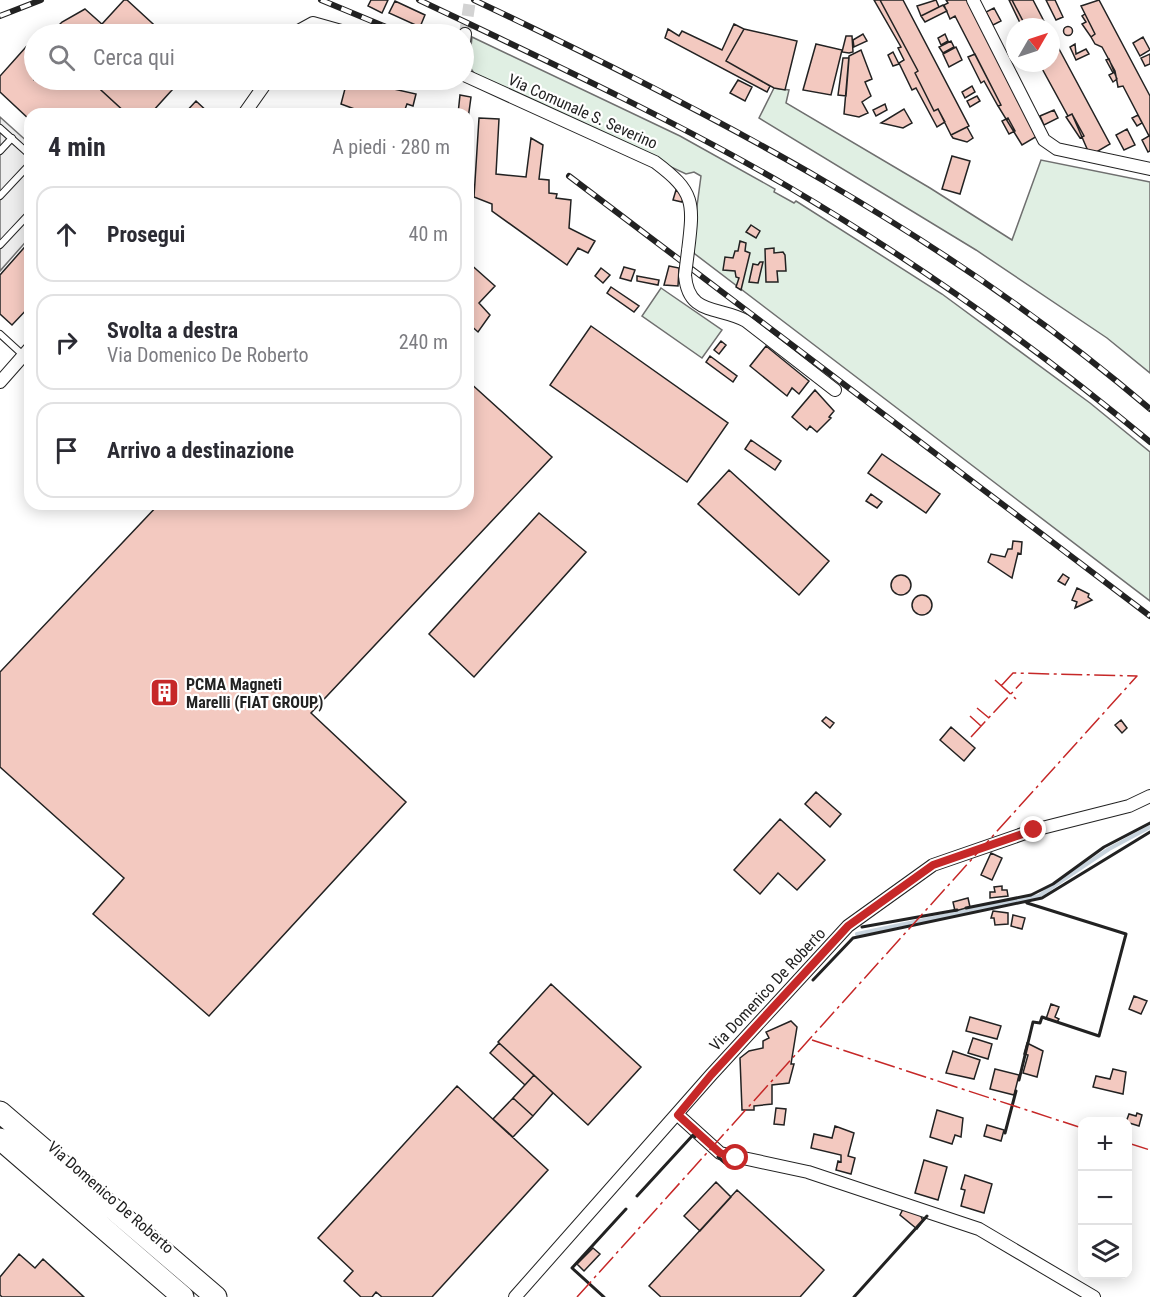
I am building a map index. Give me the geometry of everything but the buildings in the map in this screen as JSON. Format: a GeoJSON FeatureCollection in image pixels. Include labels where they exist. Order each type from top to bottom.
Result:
{"type":"FeatureCollection","features":[{"type":"Feature","properties":{"kind":"highway"},"geometry":{"type":"LineString","coordinates":[[0,1112],[216,1297]]}},
{"type":"Feature","properties":{"kind":"highway"},"geometry":{"type":"LineString","coordinates":[[0,1139],[183,1297]]}},
{"type":"Feature","properties":{"kind":"street"},"geometry":{"type":"LineString","coordinates":[[973,0],[1044,140],[1057,149],[1150,169]]}},
{"type":"Feature","properties":{"kind":"street","name":"Via Comunale S. Severino"},"geometry":{"type":"LineString","coordinates":[[474,80],[655,162],[680,181],[687,194],[692,218],[685,285],[698,303],[710,311],[736,316],[746,321],[835,390]]}},
{"type":"Feature","properties":{"kind":"street"},"geometry":{"type":"LineString","coordinates":[[250,108],[262,90]]}},
{"type":"Feature","properties":{"kind":"street"},"geometry":{"type":"LineString","coordinates":[[0,382],[24,355]]}},
{"type":"Feature","properties":{"kind":"street","name":"Via Domenico De Roberto"},"geometry":{"type":"LineString","coordinates":[[515,1297],[711,1075],[848,926],[933,865],[1034,830],[1130,806],[1150,796]]}},
{"type":"Feature","properties":{"kind":"street"},"geometry":{"type":"LineString","coordinates":[[678,1115],[720,1153],[808,1172],[979,1229],[1094,1297]]}},
{"type":"Feature","properties":{"kind":"street","name":"Via Domenico De Roberto"},"geometry":{"type":"LineString","coordinates":[[0,1122],[201,1297]]}},
{"type":"Feature","properties":{"kind":"lane"},"geometry":{"type":"LineString","coordinates":[[0,128],[24,149]]}},
{"type":"Feature","properties":{"kind":"lane"},"geometry":{"type":"LineString","coordinates":[[0,151],[12,138]]}},
{"type":"Feature","properties":{"kind":"lane"},"geometry":{"type":"LineString","coordinates":[[0,196],[24,170]]}},
{"type":"Feature","properties":{"kind":"lane"},"geometry":{"type":"LineString","coordinates":[[0,245],[24,219]]}},
{"type":"Feature","properties":{"kind":"lane"},"geometry":{"type":"LineString","coordinates":[[0,334],[24,350]]}},
{"type":"Feature","properties":{"kind":"green space"},"geometry":{"type":"Polygon","coordinates":[[[474,38],[680,136],[775,189],[774,192],[794,203],[796,201],[942,294],[1090,403],[1150,452],[1150,601],[691,251],[701,176],[694,172],[686,174],[474,73],[474,38]]]}},
{"type":"Feature","properties":{"kind":"green space"},"geometry":{"type":"Polygon","coordinates":[[[774,88],[789,90],[786,103],[930,188],[1012,240],[1041,160],[1150,182],[1150,373],[1107,338],[976,250],[759,118],[774,88]]]}},
{"type":"Feature","properties":{"kind":"green space"},"geometry":{"type":"Polygon","coordinates":[[[661,288],[722,330],[702,358],[642,316],[661,288]]]}},
{"type":"Feature","properties":{"kind":"shaded area"},"geometry":{"type":"Polygon","coordinates":[[[0,117],[24,139],[24,244],[0,271],[0,117]]]}},
{"type":"Feature","properties":{"kind":"waterway"},"geometry":{"type":"LineString","coordinates":[[857,934],[1039,896],[1109,849],[1150,827]]}},
{"type":"Feature","properties":{"kind":"tunnel"},"geometry":{"type":"LineString","coordinates":[[466,24],[470,0]]}},
{"type":"Feature","properties":{"kind":"railway"},"geometry":{"type":"LineString","coordinates":[[0,16],[41,0]]}},
{"type":"Feature","properties":{"kind":"railway"},"geometry":{"type":"LineString","coordinates":[[321,0],[379,24]]}},
{"type":"Feature","properties":{"kind":"railway"},"geometry":{"type":"LineString","coordinates":[[419,0],[469,24]]}},
{"type":"Feature","properties":{"kind":"railway"},"geometry":{"type":"LineString","coordinates":[[474,0],[652,87],[826,182],[910,233],[993,288],[1073,346],[1150,409]]}},
{"type":"Feature","properties":{"kind":"railway"},"geometry":{"type":"LineString","coordinates":[[474,26],[651,112],[787,186],[835,215],[974,306],[1063,372],[1150,442]]}},
{"type":"Feature","properties":{"kind":"railway"},"geometry":{"type":"LineString","coordinates":[[569,176],[1150,616]]}},
{"type":"Feature","properties":{"kind":"wall"},"geometry":{"type":"LineString","coordinates":[[966,908],[1031,895],[1053,884],[1104,847],[1150,823]]}},
{"type":"Feature","properties":{"kind":"wall"},"geometry":{"type":"LineString","coordinates":[[813,980],[853,938],[1042,898],[1150,832]]}},
{"type":"Feature","properties":{"kind":"wall"},"geometry":{"type":"LineString","coordinates":[[1019,1080],[1033,1022],[1040,1023],[1042,1017],[1099,1036],[1126,934],[1027,903]]}},
{"type":"Feature","properties":{"kind":"wall"},"geometry":{"type":"LineString","coordinates":[[862,927],[957,910]]}},
{"type":"Feature","properties":{"kind":"wall"},"geometry":{"type":"LineString","coordinates":[[1005,1133],[1016,1091]]}},
{"type":"Feature","properties":{"kind":"wall"},"geometry":{"type":"LineString","coordinates":[[637,1196],[693,1135],[695,1137]]}},
{"type":"Feature","properties":{"kind":"wall"},"geometry":{"type":"LineString","coordinates":[[718,1157],[725,1163],[736,1164]]}},
{"type":"Feature","properties":{"kind":"wall"},"geometry":{"type":"LineString","coordinates":[[604,1297],[572,1268],[626,1209]]}},
{"type":"Feature","properties":{"kind":"wall"},"geometry":{"type":"LineString","coordinates":[[854,1297],[927,1216]]}},
{"type":"Feature","properties":{"kind":"power"},"geometry":{"type":"LineString","coordinates":[[577,1297],[1137,676],[1013,673],[1001,686]]}},
{"type":"Feature","properties":{"kind":"power"},"geometry":{"type":"LineString","coordinates":[[995,680],[1016,699]]}},
{"type":"Feature","properties":{"kind":"power"},"geometry":{"type":"LineString","coordinates":[[971,737],[1022,682]]}},
{"type":"Feature","properties":{"kind":"power"},"geometry":{"type":"LineString","coordinates":[[977,708],[989,718]]}},
{"type":"Feature","properties":{"kind":"power"},"geometry":{"type":"LineString","coordinates":[[970,716],[981,726]]}},
{"type":"Feature","properties":{"kind":"power"},"geometry":{"type":"LineString","coordinates":[[812,1040],[1078,1127]]}},
{"type":"Feature","properties":{"kind":"power"},"geometry":{"type":"LineString","coordinates":[[1132,1144],[1150,1150]]}},
{"type":"Feature","properties":{"kind":"place","name":"PCMA Magneti Marelli (FIAT GROUP)"},"geometry":{"type":"Point","coordinates":[165,693]}},
{"type":"Feature","properties":{"kind":"route"},"geometry":{"type":"LineString","coordinates":[[736,1158],[720,1153],[678,1115],[711,1075],[848,926],[933,865],[1034,830]]}}]}
